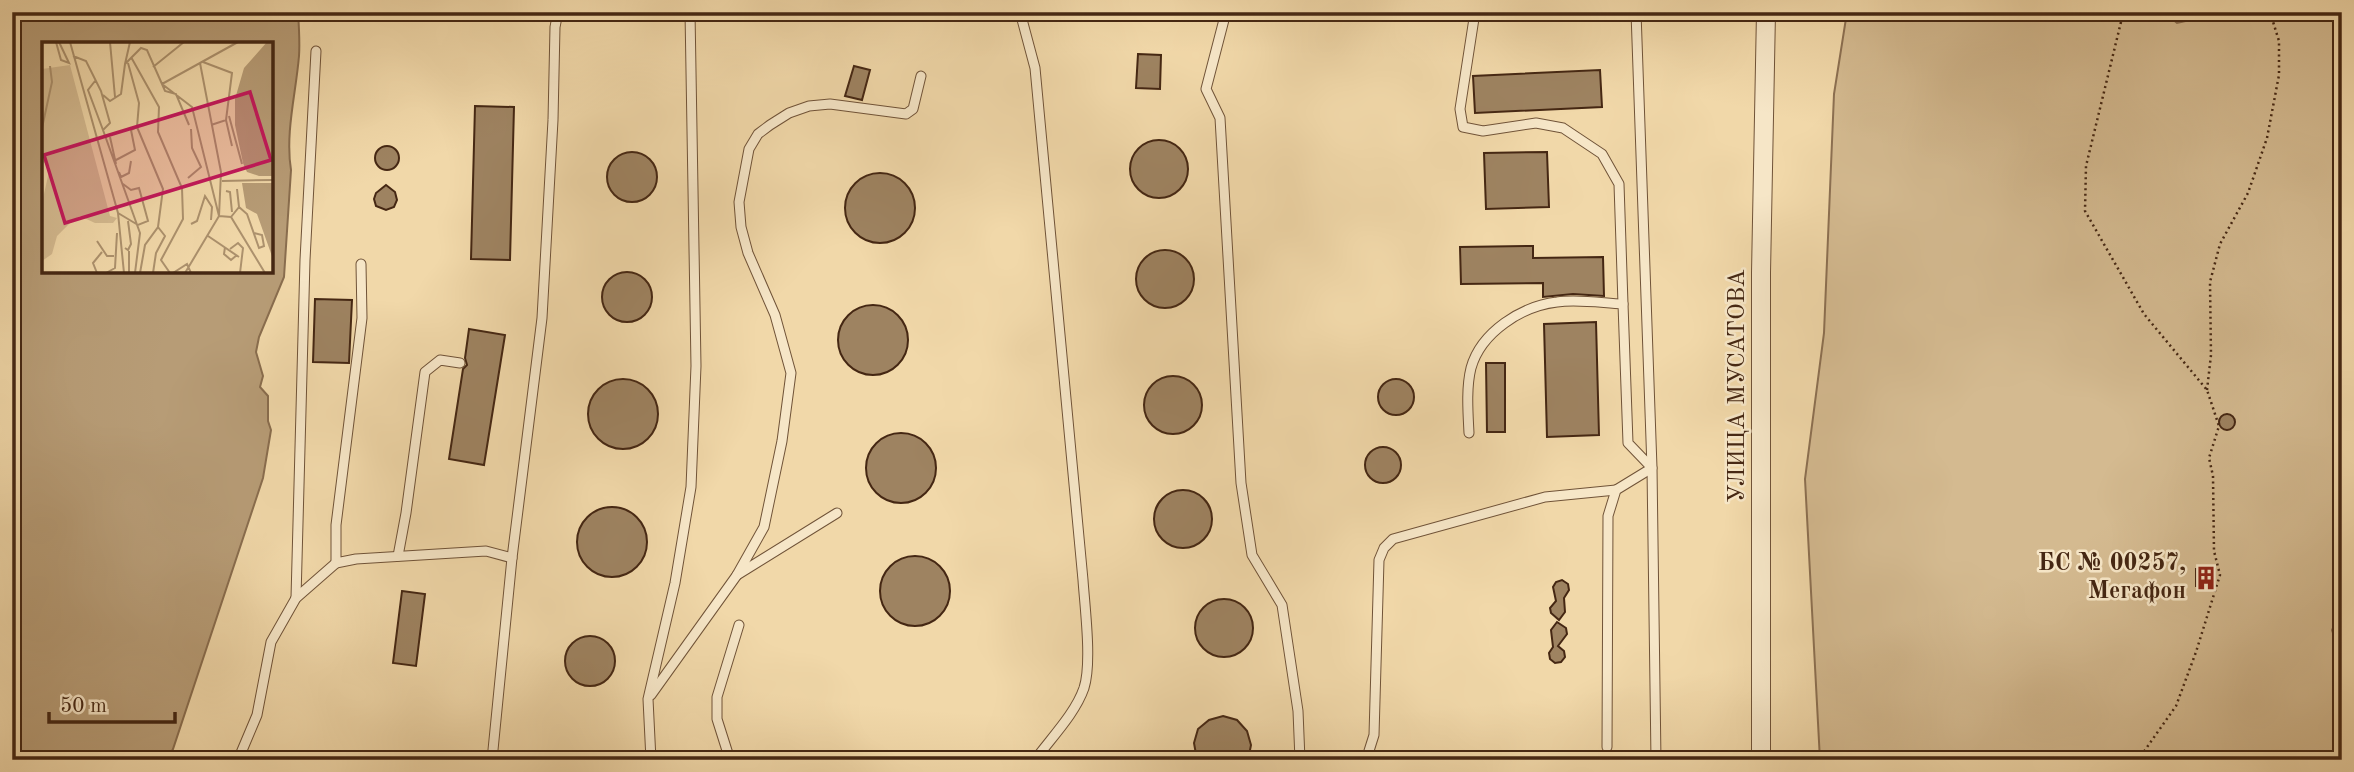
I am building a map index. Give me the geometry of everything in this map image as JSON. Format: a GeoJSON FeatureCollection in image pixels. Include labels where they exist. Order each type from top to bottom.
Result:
{"type":"FeatureCollection","features":[{"type":"Feature","properties":{"kind":"street","name":"УЛИЦА МУСАТОВА"},"geometry":{"type":"LineString","coordinates":[[1762,760],[1761,273],[1766,12]]}},
{"type":"Feature","properties":{"kind":"lane"},"geometry":{"type":"LineString","coordinates":[[492,760],[512,558],[542,318],[553,120],[555,27],[558,12]]}},
{"type":"Feature","properties":{"kind":"lane"},"geometry":{"type":"LineString","coordinates":[[651,760],[648,699],[675,583],[691,487],[696,366],[690,12]]}},
{"type":"Feature","properties":{"kind":"lane"},"geometry":{"type":"LineString","coordinates":[[1020,12],[1035,68],[1083,580],[1087,655],[1084,687],[1071,712],[1035,760]]}},
{"type":"Feature","properties":{"kind":"lane"},"geometry":{"type":"LineString","coordinates":[[1226,12],[1206,89],[1220,118],[1241,483],[1252,555],[1282,606],[1298,711],[1300,760]]}},
{"type":"Feature","properties":{"kind":"lane"},"geometry":{"type":"LineString","coordinates":[[1475,12],[1460,109],[1463,127],[1483,131],[1536,123],[1563,128],[1602,154],[1619,184],[1628,443],[1652,468]]}},
{"type":"Feature","properties":{"kind":"lane"},"geometry":{"type":"LineString","coordinates":[[1636,12],[1652,468],[1656,760]]}},
{"type":"Feature","properties":{"kind":"lane"},"geometry":{"type":"LineString","coordinates":[[296,598],[305,260],[316,51]]}},
{"type":"Feature","properties":{"kind":"lane"},"geometry":{"type":"LineString","coordinates":[[648,699],[737,575],[764,527],[782,441],[791,373],[775,315],[748,253],[741,228],[739,202],[749,149],[758,134],[770,125],[789,113],[809,106],[831,104],[906,114],[914,109],[921,76]]}},
{"type":"Feature","properties":{"kind":"lane"},"geometry":{"type":"LineString","coordinates":[[335,563],[336,525],[362,318],[361,264]]}},
{"type":"Feature","properties":{"kind":"lane"},"geometry":{"type":"LineString","coordinates":[[1469,433],[1470,371],[1476,354],[1506,321],[1525,310],[1558,302],[1623,304]]}},
{"type":"Feature","properties":{"kind":"lane"},"geometry":{"type":"LineString","coordinates":[[398,556],[425,372],[440,360],[460,363]]}},
{"type":"Feature","properties":{"kind":"lane"},"geometry":{"type":"LineString","coordinates":[[1360,760],[1368,754],[1374,735],[1379,560],[1384,548],[1393,539],[1545,497],[1616,490],[1652,468]]}},
{"type":"Feature","properties":{"kind":"lane"},"geometry":{"type":"LineString","coordinates":[[1607,747],[1608,516],[1616,490]]}},
{"type":"Feature","properties":{"kind":"lane"},"geometry":{"type":"LineString","coordinates":[[737,575],[837,513]]}},
{"type":"Feature","properties":{"kind":"lane"},"geometry":{"type":"LineString","coordinates":[[238,760],[257,715],[271,642],[296,598],[335,563],[356,559],[486,551],[512,558]]}},
{"type":"Feature","properties":{"kind":"lane"},"geometry":{"type":"LineString","coordinates":[[730,760],[717,719],[717,697],[739,625]]}},
{"type":"Feature","properties":{"kind":"path"},"geometry":{"type":"LineString","coordinates":[[2207,390],[2211,355],[2210,282],[2220,244],[2248,193],[2267,138],[2279,75],[2279,41],[2270,12]]}},
{"type":"Feature","properties":{"kind":"path"},"geometry":{"type":"LineString","coordinates":[[2121,22],[2086,166],[2085,211],[2144,314],[2207,390],[2219,426],[2210,458],[2213,476],[2214,551],[2220,575],[2176,706],[2138,760]]}},
{"type":"Feature","properties":{"kind":"shaded area"},"geometry":{"type":"Polygon","coordinates":[[[12,12],[298,12],[298,70],[290,127],[291,170],[284,277],[259,337],[256,352],[263,376],[260,387],[268,396],[268,421],[271,430],[263,478],[173,749],[167,760],[12,760],[12,12]]]}},
{"type":"Feature","properties":{"kind":"shaded area"},"geometry":{"type":"Polygon","coordinates":[[[1847,12],[2164,12],[2177,23],[2226,12],[2342,12],[2342,609],[2332,630],[2335,639],[2342,646],[2342,760],[1820,760],[1805,479],[1824,333],[1834,94],[1847,12]]]}},
{"type":"Feature","properties":{"kind":"building"},"geometry":{"type":"Polygon","coordinates":[[[1138,54],[1161,55],[1160,89],[1136,88],[1138,54]]]}},
{"type":"Feature","properties":{"kind":"building"},"geometry":{"type":"Polygon","coordinates":[[[854,66],[870,70],[862,100],[845,96],[854,66]]]}},
{"type":"Feature","properties":{"kind":"building"},"geometry":{"type":"Polygon","coordinates":[[[1600,70],[1602,107],[1475,113],[1473,76],[1600,70]]]}},
{"type":"Feature","properties":{"kind":"building"},"geometry":{"type":"Polygon","coordinates":[[[475,106],[514,107],[510,260],[471,259],[475,106]]]}},
{"type":"Feature","properties":{"kind":"building"},"geometry":{"type":"Polygon","coordinates":[[[1159,140],[1170,142],[1183,153],[1188,169],[1186,180],[1175,193],[1159,198],[1148,196],[1135,185],[1130,169],[1132,158],[1143,145],[1159,140]]]}},
{"type":"Feature","properties":{"kind":"building"},"geometry":{"type":"Polygon","coordinates":[[[387,146],[395,150],[399,158],[395,166],[387,170],[379,166],[375,158],[379,150],[387,146]]]}},
{"type":"Feature","properties":{"kind":"building"},"geometry":{"type":"Polygon","coordinates":[[[632,152],[650,159],[657,177],[650,195],[632,202],[614,195],[607,177],[614,159],[632,152]]]}},
{"type":"Feature","properties":{"kind":"building"},"geometry":{"type":"Polygon","coordinates":[[[1547,152],[1549,207],[1486,209],[1484,153],[1547,152]]]}},
{"type":"Feature","properties":{"kind":"building"},"geometry":{"type":"Polygon","coordinates":[[[880,173],[905,183],[915,208],[905,233],[880,243],[855,233],[845,208],[855,183],[880,173]]]}},
{"type":"Feature","properties":{"kind":"building"},"geometry":{"type":"Polygon","coordinates":[[[386,185],[395,192],[397,200],[394,207],[386,210],[376,206],[374,199],[376,193],[386,185]]]}},
{"type":"Feature","properties":{"kind":"building"},"geometry":{"type":"Polygon","coordinates":[[[1533,246],[1533,258],[1603,257],[1604,296],[1573,294],[1543,297],[1543,283],[1461,284],[1460,247],[1533,246]]]}},
{"type":"Feature","properties":{"kind":"building"},"geometry":{"type":"Polygon","coordinates":[[[1165,250],[1176,252],[1189,263],[1194,279],[1192,290],[1181,303],[1165,308],[1154,306],[1141,295],[1136,279],[1138,268],[1149,255],[1165,250]]]}},
{"type":"Feature","properties":{"kind":"building"},"geometry":{"type":"Polygon","coordinates":[[[627,272],[645,279],[652,297],[645,315],[627,322],[609,315],[602,297],[609,279],[627,272]]]}},
{"type":"Feature","properties":{"kind":"building"},"geometry":{"type":"Polygon","coordinates":[[[315,299],[352,300],[349,363],[313,362],[315,299]]]}},
{"type":"Feature","properties":{"kind":"building"},"geometry":{"type":"Polygon","coordinates":[[[873,305],[898,315],[908,340],[898,365],[873,375],[848,365],[838,340],[848,315],[873,305]]]}},
{"type":"Feature","properties":{"kind":"building"},"geometry":{"type":"Polygon","coordinates":[[[1596,322],[1599,435],[1547,437],[1544,324],[1596,322]]]}},
{"type":"Feature","properties":{"kind":"building"},"geometry":{"type":"Polygon","coordinates":[[[469,329],[505,335],[484,465],[449,459],[463,369],[467,365],[465,358],[469,329]]]}},
{"type":"Feature","properties":{"kind":"building"},"geometry":{"type":"Polygon","coordinates":[[[1486,363],[1505,363],[1505,432],[1487,432],[1486,363]]]}},
{"type":"Feature","properties":{"kind":"building"},"geometry":{"type":"Polygon","coordinates":[[[1173,376],[1184,378],[1197,389],[1202,405],[1200,416],[1189,429],[1173,434],[1162,432],[1149,421],[1144,405],[1146,394],[1157,381],[1173,376]]]}},
{"type":"Feature","properties":{"kind":"building"},"geometry":{"type":"Polygon","coordinates":[[[623,379],[648,389],[658,414],[648,439],[623,449],[598,439],[588,414],[598,389],[623,379]]]}},
{"type":"Feature","properties":{"kind":"building"},"geometry":{"type":"Polygon","coordinates":[[[1396,379],[1409,384],[1414,397],[1409,410],[1396,415],[1383,410],[1378,397],[1383,384],[1396,379]]]}},
{"type":"Feature","properties":{"kind":"building"},"geometry":{"type":"Polygon","coordinates":[[[2227,414],[2235,422],[2227,430],[2219,422],[2227,414]]]}},
{"type":"Feature","properties":{"kind":"building"},"geometry":{"type":"Polygon","coordinates":[[[901,433],[926,443],[936,468],[926,493],[901,503],[876,493],[866,468],[876,443],[901,433]]]}},
{"type":"Feature","properties":{"kind":"building"},"geometry":{"type":"Polygon","coordinates":[[[1383,447],[1396,452],[1401,465],[1396,478],[1383,483],[1370,478],[1365,465],[1370,452],[1383,447]]]}},
{"type":"Feature","properties":{"kind":"building"},"geometry":{"type":"Polygon","coordinates":[[[1183,490],[1194,492],[1207,503],[1212,519],[1210,530],[1199,543],[1183,548],[1172,546],[1159,535],[1154,519],[1156,508],[1167,495],[1183,490]]]}},
{"type":"Feature","properties":{"kind":"building"},"geometry":{"type":"Polygon","coordinates":[[[612,507],[637,517],[647,542],[637,567],[612,577],[587,567],[577,542],[587,517],[612,507]]]}},
{"type":"Feature","properties":{"kind":"building"},"geometry":{"type":"Polygon","coordinates":[[[915,556],[940,566],[950,591],[940,616],[915,626],[890,616],[880,591],[890,566],[915,556]]]}},
{"type":"Feature","properties":{"kind":"building","name":"БС № 00257, Мегафон"},"geometry":{"type":"Polygon","coordinates":[[[2196,569],[2215,569],[2215,586],[2196,586],[2196,569]]]}},
{"type":"Feature","properties":{"kind":"building"},"geometry":{"type":"Polygon","coordinates":[[[1562,580],[1568,584],[1569,590],[1564,598],[1565,612],[1559,620],[1551,613],[1550,608],[1556,601],[1553,587],[1556,582],[1562,580]]]}},
{"type":"Feature","properties":{"kind":"building"},"geometry":{"type":"Polygon","coordinates":[[[402,591],[425,594],[416,666],[393,663],[402,591]]]}},
{"type":"Feature","properties":{"kind":"building"},"geometry":{"type":"Polygon","coordinates":[[[1224,599],[1235,601],[1248,612],[1253,628],[1251,639],[1240,652],[1224,657],[1213,655],[1200,644],[1195,628],[1197,617],[1208,604],[1224,599]]]}},
{"type":"Feature","properties":{"kind":"building"},"geometry":{"type":"Polygon","coordinates":[[[1557,622],[1566,628],[1567,634],[1558,646],[1564,651],[1565,657],[1561,662],[1555,663],[1550,659],[1549,653],[1553,647],[1551,630],[1557,622]]]}},
{"type":"Feature","properties":{"kind":"building"},"geometry":{"type":"Polygon","coordinates":[[[590,636],[608,643],[615,661],[608,679],[590,686],[572,679],[565,661],[572,643],[590,636]]]}},
{"type":"Feature","properties":{"kind":"building"},"geometry":{"type":"Polygon","coordinates":[[[1223,716],[1237,720],[1247,731],[1251,745],[1248,760],[1197,760],[1194,743],[1198,729],[1209,720],[1223,716]]]}},
{"type":"Feature","properties":{"kind":"place","name":"БС № 00257, Мегафон"},"geometry":{"type":"Point","coordinates":[2206,578]}}]}
